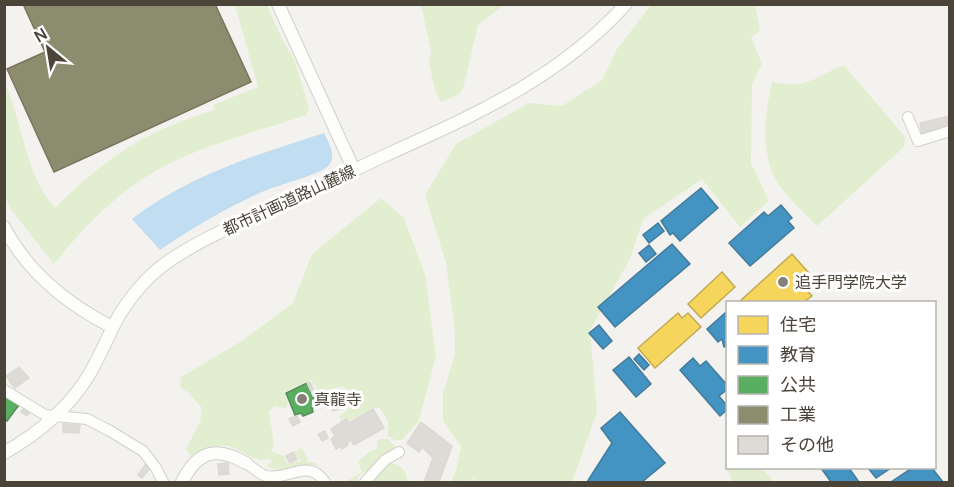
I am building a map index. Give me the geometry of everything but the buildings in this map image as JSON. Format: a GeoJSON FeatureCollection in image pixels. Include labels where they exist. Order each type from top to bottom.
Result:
{"type":"FeatureCollection","features":[{"type":"Feature","properties":{"kind":"street"},"geometry":{"type":"LineString","coordinates":[[278,4],[354,170]]}},
{"type":"Feature","properties":{"kind":"street","name":"都市計画道路山麓線"},"geometry":{"type":"LineString","coordinates":[[4,453],[54,417],[86,380],[112,327],[129,302],[164,265],[213,236],[451,126],[519,91],[553,69],[626,4]]}},
{"type":"Feature","properties":{"kind":"street"},"geometry":{"type":"LineString","coordinates":[[908,117],[918,141],[950,131]]}},
{"type":"Feature","properties":{"kind":"street"},"geometry":{"type":"LineString","coordinates":[[4,228],[25,259],[52,289],[112,327]]}},
{"type":"Feature","properties":{"kind":"street"},"geometry":{"type":"LineString","coordinates":[[4,390],[45,415],[87,419],[138,448],[156,468],[164,483]]}},
{"type":"Feature","properties":{"kind":"street"},"geometry":{"type":"LineString","coordinates":[[365,483],[385,460],[399,452]]}},
{"type":"Feature","properties":{"kind":"street"},"geometry":{"type":"LineString","coordinates":[[182,483],[193,463],[211,453],[224,453],[269,476],[306,470],[320,475],[325,483]]}},
{"type":"Feature","properties":{"kind":"green space"},"geometry":{"type":"Polygon","coordinates":[[[235,5],[267,5],[295,61],[309,109],[306,115],[203,149],[147,176],[97,216],[54,264],[12,211],[5,197],[5,84],[37,180],[55,208],[91,174],[128,148],[168,127],[215,110],[213,105],[258,87],[235,5]]]}},
{"type":"Feature","properties":{"kind":"green space"},"geometry":{"type":"Polygon","coordinates":[[[421,5],[504,5],[478,25],[463,89],[459,94],[441,102],[435,90],[429,63],[431,51],[421,5]]]}},
{"type":"Feature","properties":{"kind":"green space"},"geometry":{"type":"Polygon","coordinates":[[[651,5],[755,5],[760,31],[751,37],[762,64],[752,85],[751,163],[769,201],[740,227],[702,179],[643,219],[630,259],[590,330],[597,412],[572,482],[473,482],[476,476],[470,482],[451,482],[456,471],[461,446],[443,421],[443,394],[455,354],[455,332],[446,263],[425,195],[456,144],[529,103],[562,106],[602,80],[617,49],[651,5]]]}},
{"type":"Feature","properties":{"kind":"green space"},"geometry":{"type":"Polygon","coordinates":[[[844,65],[905,137],[904,147],[817,226],[784,192],[771,168],[765,131],[767,106],[772,82],[802,83],[844,65]]]}},
{"type":"Feature","properties":{"kind":"green space"},"geometry":{"type":"Polygon","coordinates":[[[381,198],[404,218],[425,275],[436,356],[419,421],[402,440],[395,440],[388,436],[388,421],[380,408],[373,408],[349,421],[347,418],[341,420],[339,416],[346,411],[354,399],[350,391],[341,386],[318,391],[311,380],[284,392],[288,402],[286,408],[274,406],[269,412],[274,444],[271,451],[284,456],[290,464],[301,462],[294,452],[302,448],[308,459],[306,461],[317,465],[285,470],[273,469],[267,467],[272,462],[269,458],[264,460],[253,458],[233,447],[223,446],[209,448],[191,456],[186,449],[200,422],[202,408],[189,393],[180,387],[181,377],[242,341],[293,303],[312,254],[381,198]]]}},
{"type":"Feature","properties":{"kind":"green space"},"geometry":{"type":"Polygon","coordinates":[[[388,439],[396,448],[368,472],[365,471],[357,478],[358,482],[345,482],[362,472],[358,462],[370,451],[377,449],[377,441],[388,439]]]}},
{"type":"Feature","properties":{"kind":"green space"},"geometry":{"type":"Polygon","coordinates":[[[389,463],[402,469],[408,482],[372,482],[389,463]]]}},
{"type":"Feature","properties":{"kind":"green space"},"geometry":{"type":"Polygon","coordinates":[[[726,469],[762,469],[774,482],[733,482],[726,469]]]}},
{"type":"Feature","properties":{"kind":"water"},"geometry":{"type":"Polygon","coordinates":[[[324,133],[330,146],[332,159],[323,170],[262,192],[235,205],[160,250],[132,219],[176,190],[200,178],[248,158],[324,133]]]}},
{"type":"Feature","properties":{"kind":"place","name":"追手門学院大学"},"geometry":{"type":"Point","coordinates":[783,282]}},
{"type":"Feature","properties":{"kind":"place","name":"真龍寺"},"geometry":{"type":"Point","coordinates":[302,399]}}]}
